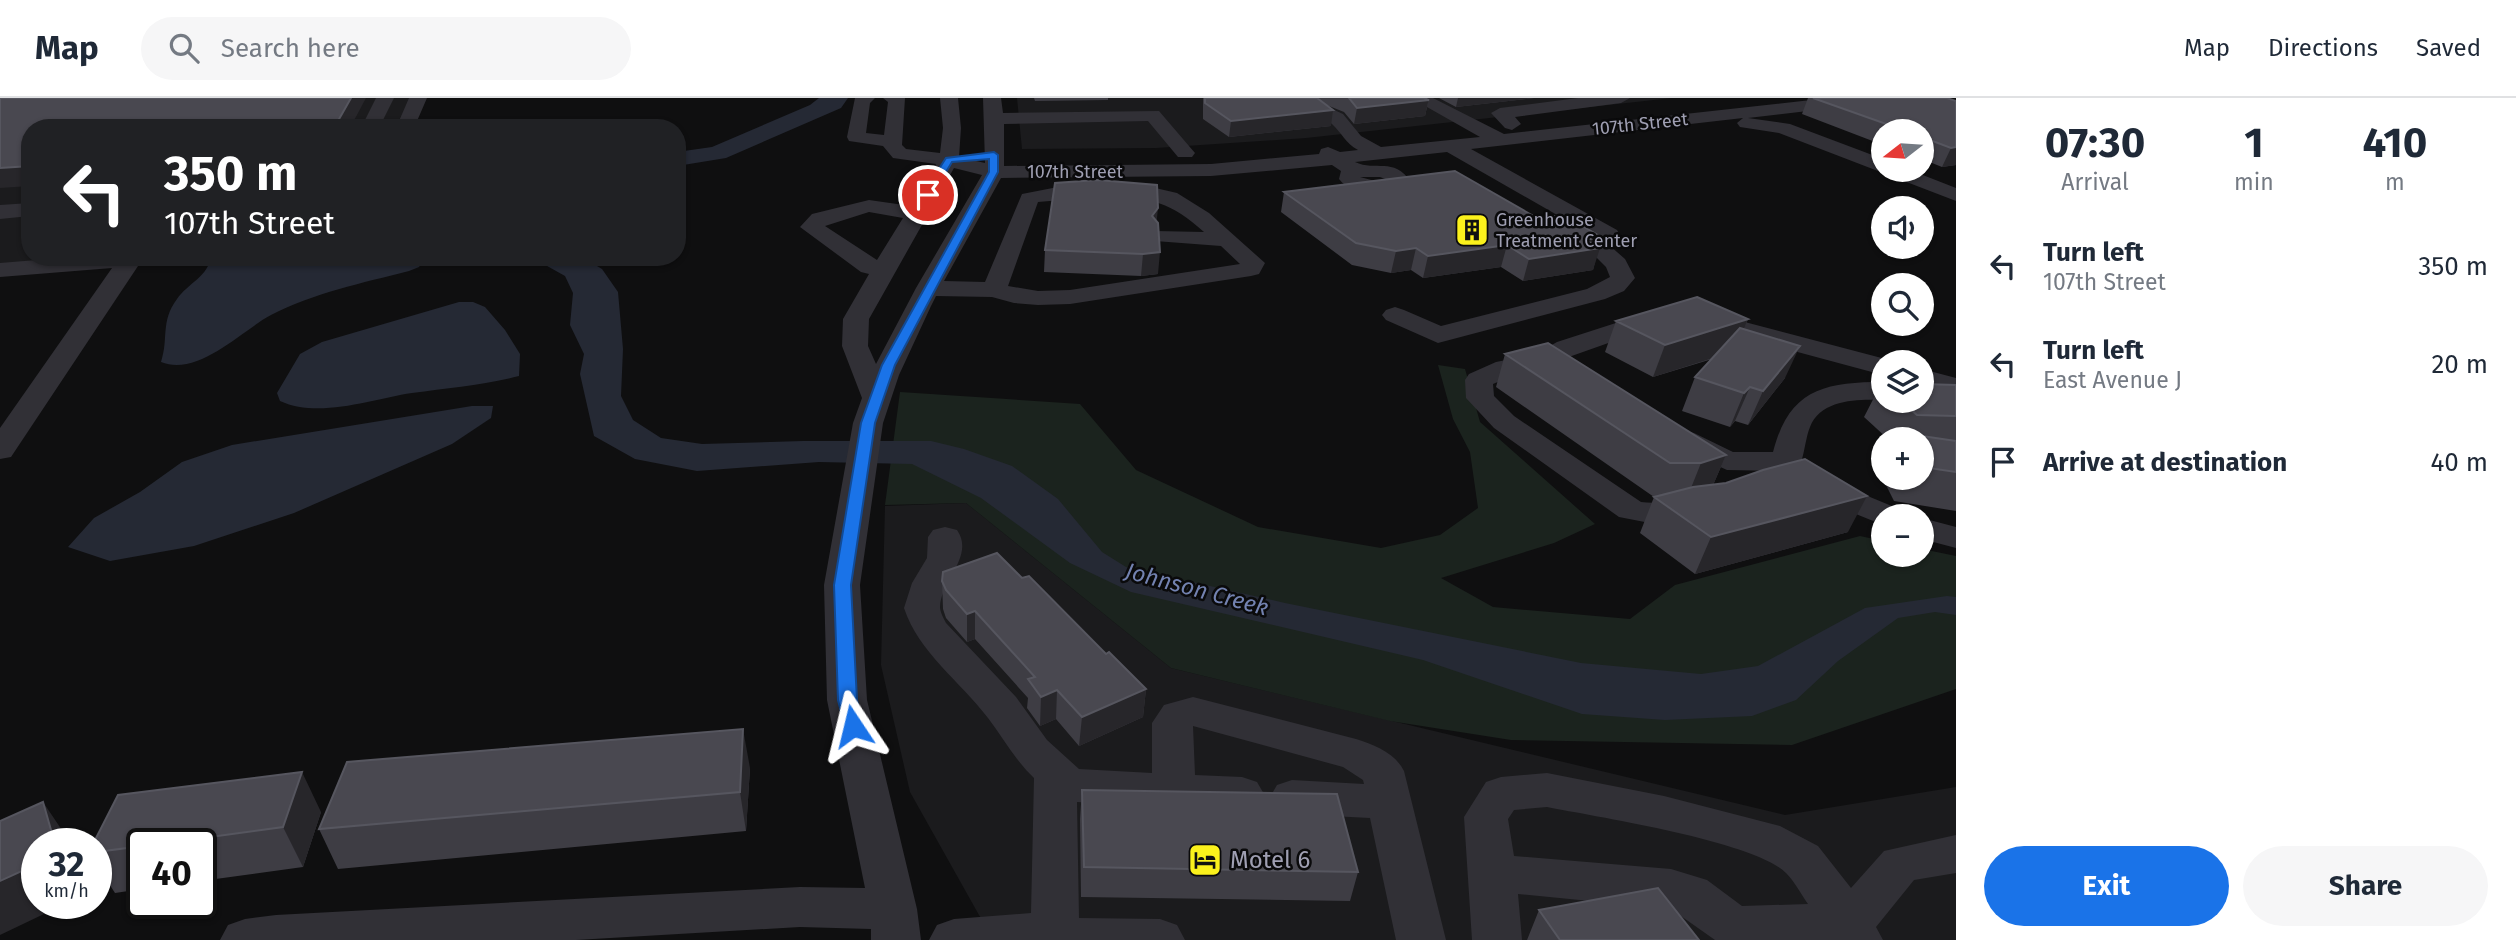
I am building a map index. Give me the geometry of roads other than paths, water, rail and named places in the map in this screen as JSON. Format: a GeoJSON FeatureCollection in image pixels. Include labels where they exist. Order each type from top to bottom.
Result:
{"type":"FeatureCollection","features":[{"type":"Feature","properties":{"kind":"street"},"geometry":{"type":"LineString","coordinates":[[374,119],[385,98]]}},
{"type":"Feature","properties":{"kind":"street"},"geometry":{"type":"LineString","coordinates":[[409,119],[418,98]]}},
{"type":"Feature","properties":{"kind":"street","name":"107th Street"},"geometry":{"type":"LineString","coordinates":[[866,98],[862,100],[856,137],[892,142],[892,146],[901,154],[994,163],[1211,170],[1499,139],[1723,105],[1749,98]]}},
{"type":"Feature","properties":{"kind":"street"},"geometry":{"type":"LineString","coordinates":[[892,142],[896,98]]}},
{"type":"Feature","properties":{"kind":"street"},"geometry":{"type":"LineString","coordinates":[[872,410],[855,346],[856,319],[949,160],[952,128],[948,98]]}},
{"type":"Feature","properties":{"kind":"street"},"geometry":{"type":"LineString","coordinates":[[993,105],[1016,98]]}},
{"type":"Feature","properties":{"kind":"street"},"geometry":{"type":"LineString","coordinates":[[1420,98],[1499,139]]}},
{"type":"Feature","properties":{"kind":"street","name":"107th Street"},"geometry":{"type":"LineString","coordinates":[[994,163],[1315,144],[1634,112],[1688,104],[1773,110],[1876,98]]}},
{"type":"Feature","properties":{"kind":"street"},"geometry":{"type":"LineString","coordinates":[[1512,124],[1500,113],[1613,99],[1634,112]]}},
{"type":"Feature","properties":{"kind":"street"},"geometry":{"type":"LineString","coordinates":[[993,105],[1153,115],[1185,153]]}},
{"type":"Feature","properties":{"kind":"street"},"geometry":{"type":"LineString","coordinates":[[245,940],[276,936],[727,926],[800,907],[901,930],[847,700],[842,585],[872,410],[888,365],[994,163],[993,105]]}},
{"type":"Feature","properties":{"kind":"street"},"geometry":{"type":"LineString","coordinates":[[1723,105],[1748,124],[1783,128],[1871,161]]}},
{"type":"Feature","properties":{"kind":"street"},"geometry":{"type":"LineString","coordinates":[[1542,106],[1569,118]]}},
{"type":"Feature","properties":{"kind":"street"},"geometry":{"type":"LineString","coordinates":[[1321,109],[1337,118],[1354,140],[1377,153]]}},
{"type":"Feature","properties":{"kind":"street"},"geometry":{"type":"LineString","coordinates":[[1773,110],[1871,147]]}},
{"type":"Feature","properties":{"kind":"street"},"geometry":{"type":"LineString","coordinates":[[1315,144],[1355,171]]}},
{"type":"Feature","properties":{"kind":"street"},"geometry":{"type":"LineString","coordinates":[[1395,315],[1438,335],[1596,294],[1615,286],[1623,278],[1616,264],[1598,247],[1598,241],[1609,234],[1449,145]]}},
{"type":"Feature","properties":{"kind":"street"},"geometry":{"type":"LineString","coordinates":[[1934,168],[1956,173]]}},
{"type":"Feature","properties":{"kind":"street"},"geometry":{"type":"LineString","coordinates":[[1923,182],[1956,195]]}},
{"type":"Feature","properties":{"kind":"street"},"geometry":{"type":"LineString","coordinates":[[928,288],[994,290],[1014,296],[1038,298],[1093,293],[1251,269],[1253,263],[1181,202],[1159,195],[1093,190],[1050,192],[1029,198],[994,290]]}},
{"type":"Feature","properties":{"kind":"street"},"geometry":{"type":"LineString","coordinates":[[884,268],[869,267],[811,227],[820,219],[869,206],[917,213]]}},
{"type":"Feature","properties":{"kind":"street"},"geometry":{"type":"LineString","coordinates":[[0,212],[21,210]]}},
{"type":"Feature","properties":{"kind":"street"},"geometry":{"type":"LineString","coordinates":[[1163,236],[1226,240]]}},
{"type":"Feature","properties":{"kind":"street"},"geometry":{"type":"LineString","coordinates":[[0,271],[50,266]]}},
{"type":"Feature","properties":{"kind":"street"},"geometry":{"type":"LineString","coordinates":[[0,450],[126,266]]}},
{"type":"Feature","properties":{"kind":"street"},"geometry":{"type":"LineString","coordinates":[[1055,274],[1055,282],[1059,285],[1086,288],[1093,293]]}},
{"type":"Feature","properties":{"kind":"street"},"geometry":{"type":"LineString","coordinates":[[1549,359],[1547,357],[1566,348],[1640,323],[1668,315],[1686,315],[1871,364]]}},
{"type":"Feature","properties":{"kind":"street"},"geometry":{"type":"LineString","coordinates":[[1549,359],[1560,369],[1592,387]]}},
{"type":"Feature","properties":{"kind":"street"},"geometry":{"type":"LineString","coordinates":[[1549,359],[1506,368],[1479,380],[1480,398],[1504,422],[1631,510],[1655,514],[1702,508],[1731,498],[1744,484],[1740,473],[1727,461],[1662,427]]}},
{"type":"Feature","properties":{"kind":"street"},"geometry":{"type":"LineString","coordinates":[[1934,381],[1956,387]]}},
{"type":"Feature","properties":{"kind":"street"},"geometry":{"type":"LineString","coordinates":[[1786,462],[1796,425],[1814,403],[1836,394],[1871,392]]}},
{"type":"Feature","properties":{"kind":"street"},"geometry":{"type":"LineString","coordinates":[[1727,461],[1786,462],[1830,492],[1871,509]]}},
{"type":"Feature","properties":{"kind":"street"},"geometry":{"type":"LineString","coordinates":[[1934,532],[1956,538]]}},
{"type":"Feature","properties":{"kind":"street"},"geometry":{"type":"LineString","coordinates":[[945,537],[944,558],[930,583],[922,608],[929,628],[1002,707],[1032,751],[1068,785],[1389,802]]}},
{"type":"Feature","properties":{"kind":"street"},"geometry":{"type":"LineString","coordinates":[[1174,790],[1171,727],[1174,719],[1181,713],[1193,712],[1356,755],[1383,771],[1421,940]]}},
{"type":"Feature","properties":{"kind":"street"},"geometry":{"type":"LineString","coordinates":[[1055,773],[1055,937]]}},
{"type":"Feature","properties":{"kind":"street"},"geometry":{"type":"LineString","coordinates":[[1497,940],[1486,817],[1501,794],[1547,790],[1664,813],[1764,839],[1802,859],[1854,932]]}},
{"type":"Feature","properties":{"kind":"street"},"geometry":{"type":"LineString","coordinates":[[1854,932],[1900,864],[1956,854]]}},
{"type":"Feature","properties":{"kind":"street"},"geometry":{"type":"LineString","coordinates":[[1493,873],[1671,889],[1690,894],[1739,933],[1854,932]]}},
{"type":"Feature","properties":{"kind":"street"},"geometry":{"type":"LineString","coordinates":[[954,940],[1030,934],[1160,940]]}},
{"type":"Feature","properties":{"kind":"lane"},"geometry":{"type":"LineString","coordinates":[[1934,396],[1956,400]]}},
{"type":"Feature","properties":{"kind":"water"},"geometry":{"type":"Polygon","coordinates":[[[819,98],[848,98],[841,108],[726,158],[686,165],[686,151],[712,147],[810,105],[819,98]]]}},
{"type":"Feature","properties":{"kind":"water"},"geometry":{"type":"Polygon","coordinates":[[[208,266],[420,266],[338,289],[287,307],[204,358],[175,365],[161,362],[168,315],[181,294],[208,266]]]}},
{"type":"Feature","properties":{"kind":"water","name":"Johnson Creek"},"geometry":{"type":"Polygon","coordinates":[[[547,266],[597,266],[618,292],[623,349],[621,396],[633,420],[661,438],[702,444],[931,441],[964,449],[1012,466],[1058,499],[1102,552],[1126,567],[1285,603],[1581,663],[1701,674],[1758,666],[1865,608],[1947,596],[1956,597],[1956,615],[1935,612],[1898,618],[1838,661],[1796,700],[1752,716],[1665,720],[1582,714],[1423,660],[1131,592],[1070,563],[981,498],[912,464],[819,462],[697,471],[635,459],[594,436],[580,374],[584,354],[570,325],[573,293],[565,276],[547,266]]]}},
{"type":"Feature","properties":{"kind":"water"},"geometry":{"type":"Polygon","coordinates":[[[459,302],[473,302],[485,307],[505,330],[520,354],[519,376],[328,408],[295,406],[280,401],[277,393],[300,354],[322,342],[459,302]]]}},
{"type":"Feature","properties":{"kind":"water"},"geometry":{"type":"Polygon","coordinates":[[[472,406],[493,406],[491,418],[452,444],[294,513],[194,546],[110,561],[68,547],[94,518],[140,492],[182,462],[232,445],[472,406]]]}},
{"type":"Feature","properties":{"kind":"place","name":"Greenhouse Treatment Center"},"geometry":{"type":"Point","coordinates":[1472,230]}},
{"type":"Feature","properties":{"kind":"place","name":"Motel 6"},"geometry":{"type":"Point","coordinates":[1205,860]}}]}
